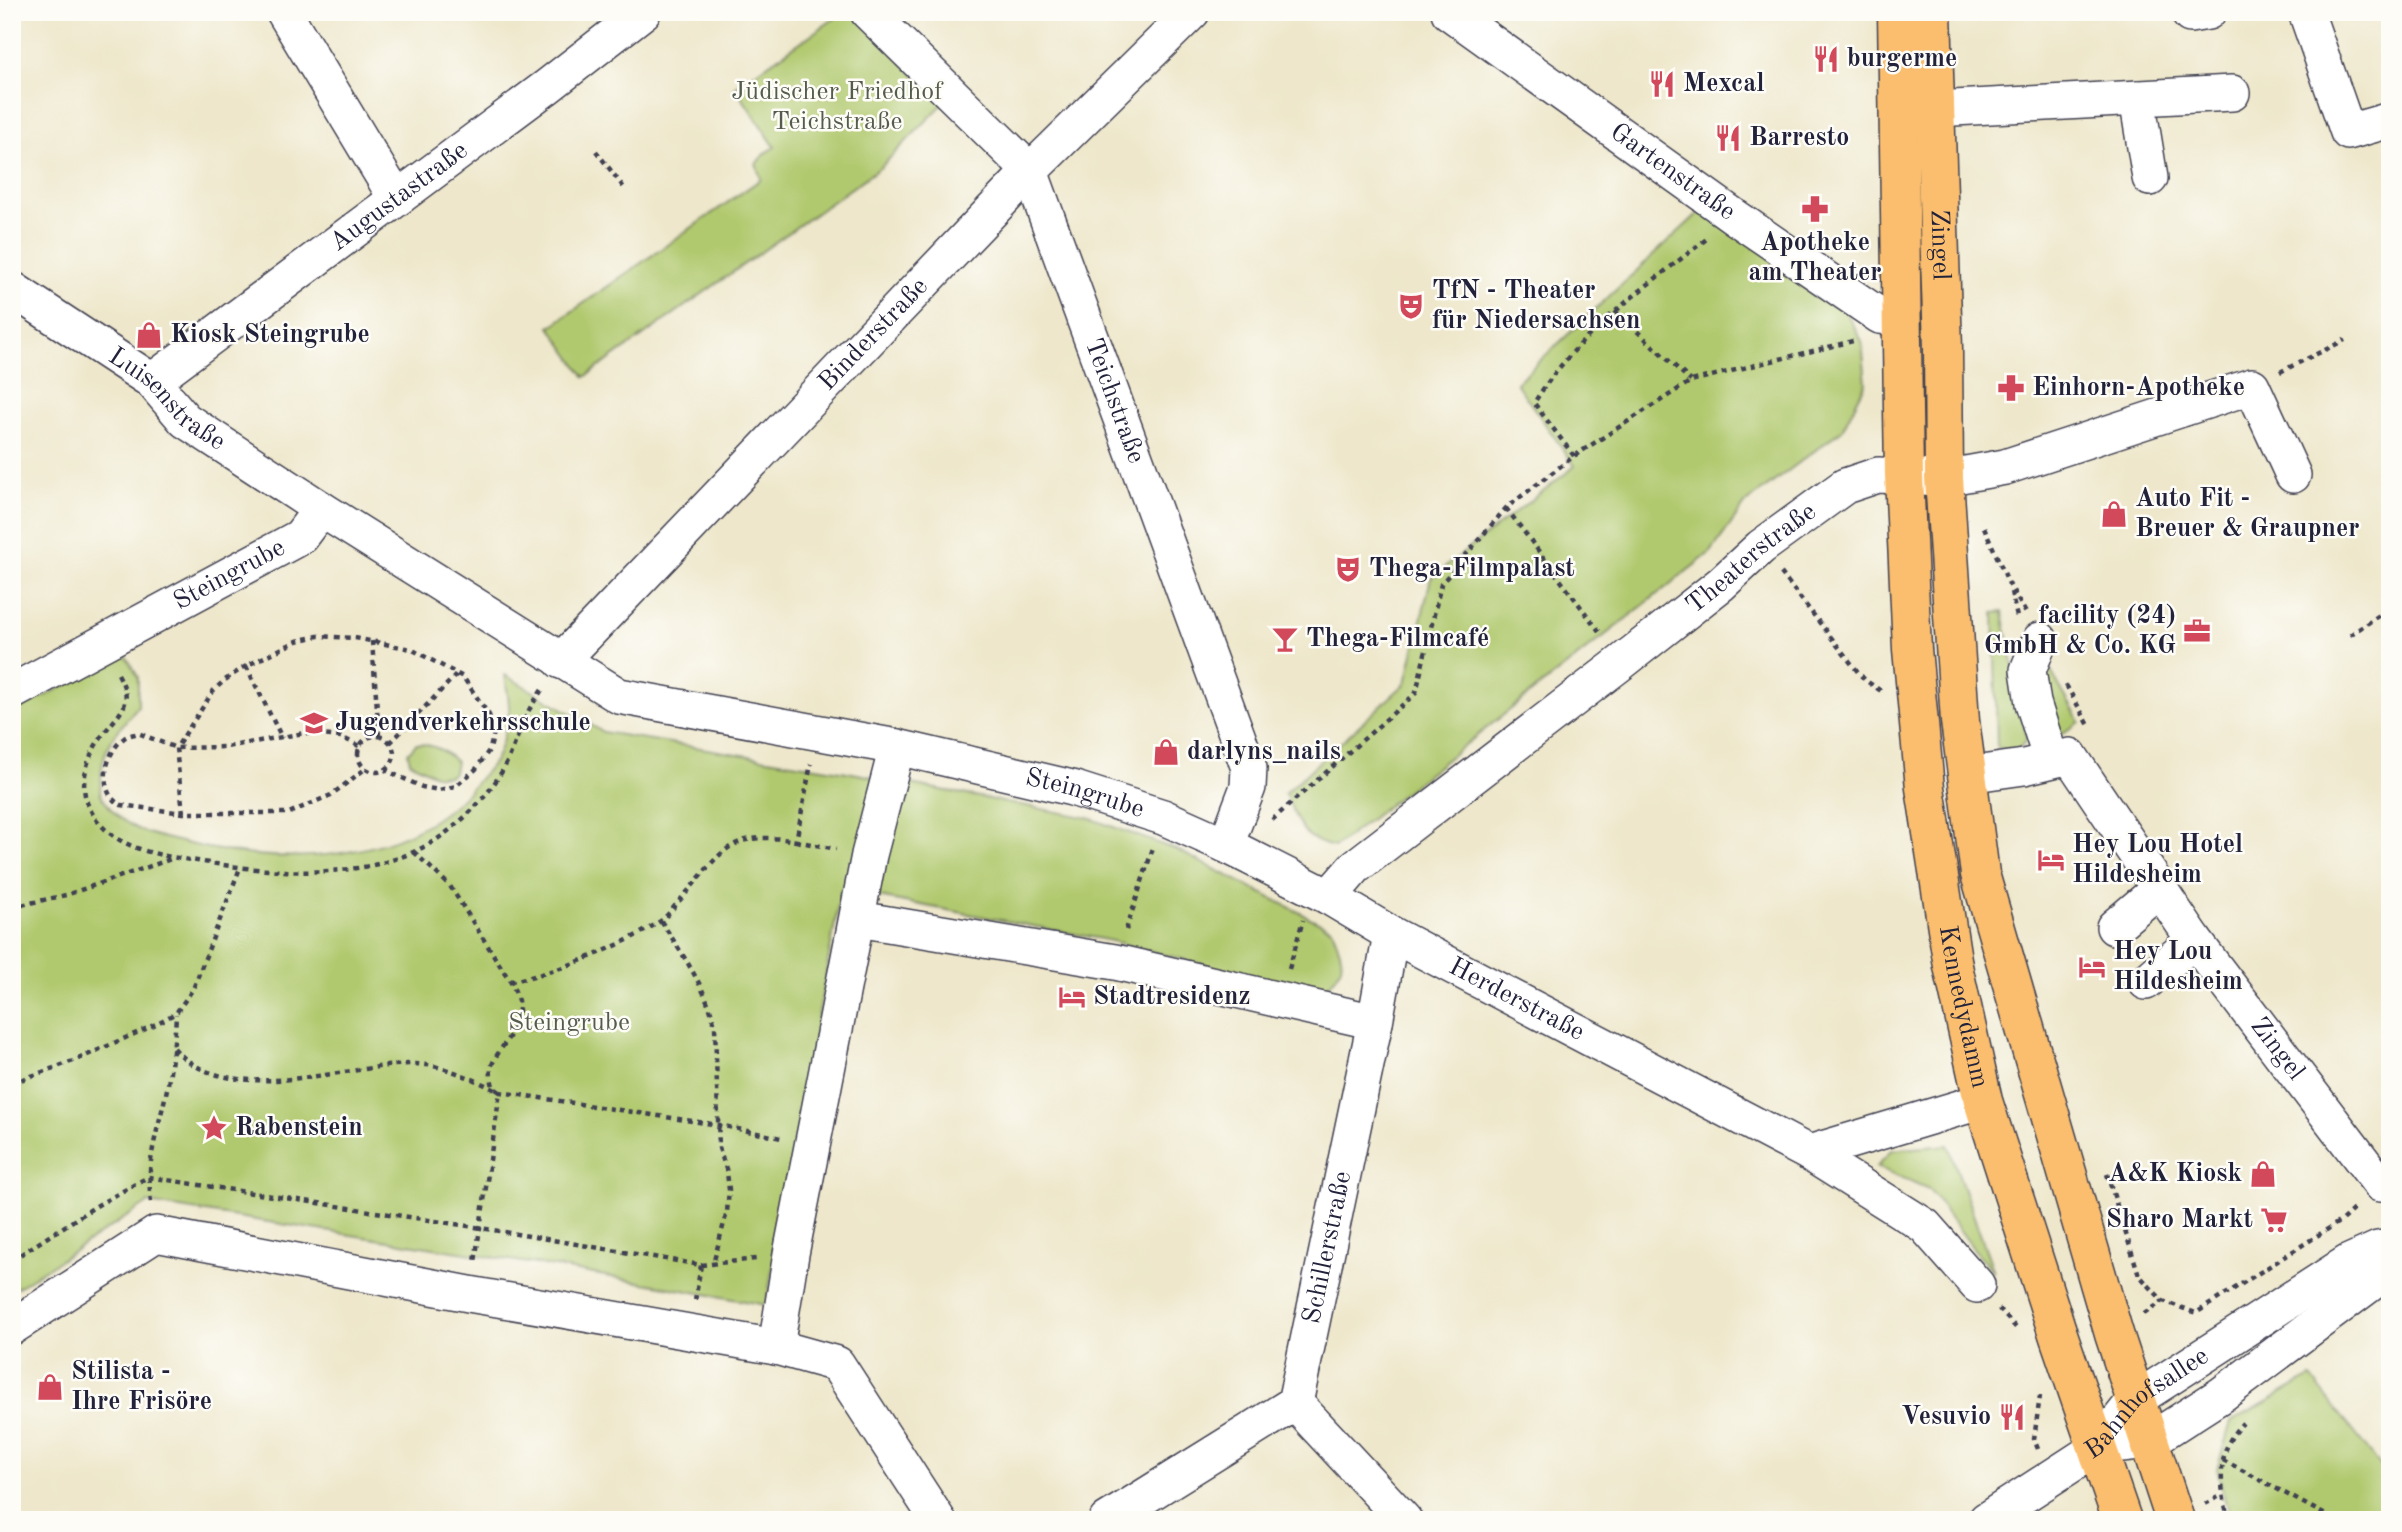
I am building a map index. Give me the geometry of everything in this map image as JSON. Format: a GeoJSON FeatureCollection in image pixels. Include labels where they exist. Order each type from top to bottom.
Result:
{"type":"FeatureCollection","features":[{"type":"Feature","properties":{"kind":"main road","name":"Zingel"},"geometry":{"type":"LineString","coordinates":[[1897,12],[1904,475]]}},
{"type":"Feature","properties":{"kind":"main road","name":"Zingel"},"geometry":{"type":"LineString","coordinates":[[1932,12],[1943,348],[1944,478]]}},
{"type":"Feature","properties":{"kind":"main road","name":"Kennedydamm"},"geometry":{"type":"LineString","coordinates":[[1904,475],[1912,649],[1925,788],[1953,967],[1983,1101],[2122,1520]]}},
{"type":"Feature","properties":{"kind":"main road","name":"Kennedydamm"},"geometry":{"type":"LineString","coordinates":[[1944,478],[1960,721],[1980,874],[2135,1400],[2175,1520]]}},
{"type":"Feature","properties":{"kind":"street"},"geometry":{"type":"LineString","coordinates":[[284,12],[396,198]]}},
{"type":"Feature","properties":{"kind":"street","name":"Augustastraße"},"geometry":{"type":"LineString","coordinates":[[152,381],[643,12]]}},
{"type":"Feature","properties":{"kind":"street","name":"Teichstraße"},"geometry":{"type":"LineString","coordinates":[[868,12],[1030,171],[1249,768],[1248,788],[1232,848]]}},
{"type":"Feature","properties":{"kind":"street","name":"Binderstraße"},"geometry":{"type":"LineString","coordinates":[[561,661],[1030,171],[1192,12]]}},
{"type":"Feature","properties":{"kind":"street","name":"Gartenstraße"},"geometry":{"type":"LineString","coordinates":[[1449,12],[1735,217],[1880,316],[1901,318]]}},
{"type":"Feature","properties":{"kind":"street"},"geometry":{"type":"LineString","coordinates":[[2306,12],[2348,132],[2390,120]]}},
{"type":"Feature","properties":{"kind":"street"},"geometry":{"type":"LineString","coordinates":[[1935,109],[2232,93]]}},
{"type":"Feature","properties":{"kind":"street"},"geometry":{"type":"LineString","coordinates":[[2137,98],[2150,178]]}},
{"type":"Feature","properties":{"kind":"street","name":"Luisenstraße"},"geometry":{"type":"LineString","coordinates":[[12,289],[152,381],[185,420],[321,509]]}},
{"type":"Feature","properties":{"kind":"street"},"geometry":{"type":"LineString","coordinates":[[2252,386],[2293,475]]}},
{"type":"Feature","properties":{"kind":"street","name":"Theaterstraße"},"geometry":{"type":"LineString","coordinates":[[1320,893],[1622,662],[1721,584],[1761,547],[1844,486],[1878,475],[1944,478],[2005,467],[2252,386]]}},
{"type":"Feature","properties":{"kind":"street","name":"Steingrube"},"geometry":{"type":"LineString","coordinates":[[12,692],[300,537],[321,509],[619,696],[897,747],[1072,788],[1163,817],[1232,848]]}},
{"type":"Feature","properties":{"kind":"street"},"geometry":{"type":"LineString","coordinates":[[1967,775],[2024,767],[2051,760],[2033,703],[2028,670],[2040,640]]}},
{"type":"Feature","properties":{"kind":"street"},"geometry":{"type":"LineString","coordinates":[[776,1347],[791,1254],[869,855],[897,747]]}},
{"type":"Feature","properties":{"kind":"street","name":"Zingel"},"geometry":{"type":"LineString","coordinates":[[2051,760],[2070,756],[2194,940],[2380,1184]]}},
{"type":"Feature","properties":{"kind":"street","name":"Herderstraße"},"geometry":{"type":"LineString","coordinates":[[1232,848],[1808,1153],[1925,1226],[1977,1285]]}},
{"type":"Feature","properties":{"kind":"street"},"geometry":{"type":"LineString","coordinates":[[2114,927],[2159,889]]}},
{"type":"Feature","properties":{"kind":"street"},"geometry":{"type":"LineString","coordinates":[[858,919],[1115,962],[1375,1022]]}},
{"type":"Feature","properties":{"kind":"street","name":"Schillerstraße"},"geometry":{"type":"LineString","coordinates":[[1295,1403],[1391,934]]}},
{"type":"Feature","properties":{"kind":"street"},"geometry":{"type":"LineString","coordinates":[[2146,982],[2194,940]]}},
{"type":"Feature","properties":{"kind":"street"},"geometry":{"type":"LineString","coordinates":[[1808,1153],[1983,1101]]}},
{"type":"Feature","properties":{"kind":"street"},"geometry":{"type":"LineString","coordinates":[[12,1327],[156,1234],[469,1294],[776,1347],[837,1364],[938,1520]]}},
{"type":"Feature","properties":{"kind":"street","name":"Bahnhofsallee"},"geometry":{"type":"LineString","coordinates":[[2097,1448],[2135,1400],[2349,1262],[2390,1247]]}},
{"type":"Feature","properties":{"kind":"street","name":"Bahnhofsallee"},"geometry":{"type":"LineString","coordinates":[[2097,1448],[2148,1442],[2221,1395],[2390,1269]]}},
{"type":"Feature","properties":{"kind":"street"},"geometry":{"type":"LineString","coordinates":[[1107,1520],[1295,1403],[1404,1520]]}},
{"type":"Feature","properties":{"kind":"street"},"geometry":{"type":"LineString","coordinates":[[1986,1520],[2097,1448]]}},
{"type":"Feature","properties":{"kind":"path"},"geometry":{"type":"LineString","coordinates":[[596,151],[625,189]]}},
{"type":"Feature","properties":{"kind":"path"},"geometry":{"type":"LineString","coordinates":[[1574,456],[1534,403],[1563,361],[1615,311],[1735,217]]}},
{"type":"Feature","properties":{"kind":"path"},"geometry":{"type":"LineString","coordinates":[[1615,311],[1691,381]]}},
{"type":"Feature","properties":{"kind":"path"},"geometry":{"type":"LineString","coordinates":[[1232,848],[1416,693],[1441,584],[1506,508],[1574,456],[1691,381],[1868,337]]}},
{"type":"Feature","properties":{"kind":"path"},"geometry":{"type":"LineString","coordinates":[[2252,386],[2345,340]]}},
{"type":"Feature","properties":{"kind":"path"},"geometry":{"type":"LineString","coordinates":[[1506,508],[1622,662]]}},
{"type":"Feature","properties":{"kind":"path"},"geometry":{"type":"LineString","coordinates":[[1981,520],[2009,584]]}},
{"type":"Feature","properties":{"kind":"path"},"geometry":{"type":"LineString","coordinates":[[1761,547],[1858,672],[1882,691]]}},
{"type":"Feature","properties":{"kind":"path"},"geometry":{"type":"LineString","coordinates":[[2350,635],[2390,608]]}},
{"type":"Feature","properties":{"kind":"path"},"geometry":{"type":"LineString","coordinates":[[183,813],[176,748],[214,690],[246,666],[297,641],[318,636],[372,641],[411,649],[458,673],[474,692],[492,723],[493,740],[486,756],[460,783],[446,789],[422,787],[385,770]]}},
{"type":"Feature","properties":{"kind":"path"},"geometry":{"type":"LineString","coordinates":[[372,641],[379,736]]}},
{"type":"Feature","properties":{"kind":"path"},"geometry":{"type":"LineString","coordinates":[[101,644],[124,684],[125,704],[121,715],[104,732],[95,746],[86,767],[84,785],[88,806],[100,824],[118,839],[150,853],[240,869],[294,873],[330,871],[390,860],[414,852],[441,837],[473,810],[508,761],[529,710],[561,661]]}},
{"type":"Feature","properties":{"kind":"path"},"geometry":{"type":"LineString","coordinates":[[246,666],[282,738]]}},
{"type":"Feature","properties":{"kind":"path"},"geometry":{"type":"LineString","coordinates":[[390,743],[458,673]]}},
{"type":"Feature","properties":{"kind":"path"},"geometry":{"type":"LineString","coordinates":[[796,841],[817,731]]}},
{"type":"Feature","properties":{"kind":"path"},"geometry":{"type":"LineString","coordinates":[[359,746],[341,737],[304,733],[226,747],[176,748],[138,733],[120,740],[109,760],[105,782],[107,794],[112,801],[121,805],[183,813],[289,813],[331,795],[365,769]]}},
{"type":"Feature","properties":{"kind":"path"},"geometry":{"type":"LineString","coordinates":[[379,736],[390,743],[394,755],[385,770],[376,772],[365,769],[358,758],[359,746],[368,737],[379,736]]}},
{"type":"Feature","properties":{"kind":"path"},"geometry":{"type":"LineString","coordinates":[[1115,962],[1163,817]]}},
{"type":"Feature","properties":{"kind":"path"},"geometry":{"type":"LineString","coordinates":[[510,981],[543,974],[619,943],[662,921],[716,858],[732,844],[751,839],[775,838],[869,855]]}},
{"type":"Feature","properties":{"kind":"path"},"geometry":{"type":"LineString","coordinates":[[414,852],[450,886],[517,995],[520,1008],[515,1028],[496,1056],[491,1070],[493,1087],[500,1092]]}},
{"type":"Feature","properties":{"kind":"path"},"geometry":{"type":"LineString","coordinates":[[12,907],[66,895],[175,858]]}},
{"type":"Feature","properties":{"kind":"path"},"geometry":{"type":"LineString","coordinates":[[12,1083],[76,1060],[176,1013],[193,989],[240,869]]}},
{"type":"Feature","properties":{"kind":"path"},"geometry":{"type":"LineString","coordinates":[[1280,1000],[1320,893]]}},
{"type":"Feature","properties":{"kind":"path"},"geometry":{"type":"LineString","coordinates":[[662,921],[695,976],[712,1012],[717,1045],[719,1148],[727,1172],[729,1190],[727,1212],[713,1264]]}},
{"type":"Feature","properties":{"kind":"path"},"geometry":{"type":"LineString","coordinates":[[156,1234],[148,1177],[174,1048],[176,1013]]}},
{"type":"Feature","properties":{"kind":"path"},"geometry":{"type":"LineString","coordinates":[[174,1048],[183,1058],[204,1070],[225,1077],[272,1079],[324,1076],[415,1064],[471,1077],[500,1092],[719,1125],[813,1144]]}},
{"type":"Feature","properties":{"kind":"path"},"geometry":{"type":"LineString","coordinates":[[469,1294],[500,1092]]}},
{"type":"Feature","properties":{"kind":"path"},"geometry":{"type":"LineString","coordinates":[[12,1260],[96,1206],[148,1177],[701,1265],[791,1254]]}},
{"type":"Feature","properties":{"kind":"path"},"geometry":{"type":"LineString","coordinates":[[2163,1301],[2196,1313],[2342,1220],[2380,1184]]}},
{"type":"Feature","properties":{"kind":"path"},"geometry":{"type":"LineString","coordinates":[[690,1333],[701,1265]]}},
{"type":"Feature","properties":{"kind":"path"},"geometry":{"type":"LineString","coordinates":[[1977,1285],[2020,1332]]}},
{"type":"Feature","properties":{"kind":"path"},"geometry":{"type":"LineString","coordinates":[[2229,1520],[2222,1495],[2223,1460],[2234,1432]]}},
{"type":"Feature","properties":{"kind":"path"},"geometry":{"type":"LineString","coordinates":[[2223,1460],[2335,1520]]}},
{"type":"Feature","properties":{"kind":"green space","name":"Jüdischer Friedhof Teichstraße"},"geometry":{"type":"Polygon","coordinates":[[[844,12],[852,12],[943,104],[881,167],[585,377],[550,327],[761,179],[756,164],[765,153],[775,147],[735,87],[844,12]]]}},
{"type":"Feature","properties":{"kind":"green space"},"geometry":{"type":"Polygon","coordinates":[[[1704,208],[1837,296],[1862,341],[1866,383],[1842,430],[1746,503],[1711,552],[1335,847],[1314,840],[1302,829],[1285,793],[1406,683],[1431,578],[1575,466],[1516,383],[1704,208]]]}},
{"type":"Feature","properties":{"kind":"green space"},"geometry":{"type":"Polygon","coordinates":[[[2003,612],[2027,739],[2017,751],[1997,748],[1994,613],[2003,612]]]}},
{"type":"Feature","properties":{"kind":"green space","name":"Steingrube"},"geometry":{"type":"Polygon","coordinates":[[[125,654],[138,677],[138,706],[107,748],[100,793],[115,813],[132,826],[185,843],[223,851],[303,856],[343,853],[382,844],[418,829],[451,808],[496,758],[509,712],[505,675],[603,732],[847,772],[1089,818],[1179,851],[1332,929],[1340,951],[1341,965],[1335,978],[1319,995],[1112,941],[841,890],[766,1305],[561,1268],[148,1203],[12,1291],[12,729],[18,726],[12,713],[125,654]]]}},
{"type":"Feature","properties":{"kind":"green space"},"geometry":{"type":"Polygon","coordinates":[[[2045,661],[2080,722],[2058,736],[2053,734],[2045,661]]]}},
{"type":"Feature","properties":{"kind":"green space"},"geometry":{"type":"Polygon","coordinates":[[[416,744],[433,746],[448,754],[456,762],[454,772],[449,776],[435,775],[410,762],[408,753],[416,744]]]}},
{"type":"Feature","properties":{"kind":"green space"},"geometry":{"type":"Polygon","coordinates":[[[1948,1145],[1994,1272],[1929,1189],[1877,1167],[1891,1150],[1948,1145]]]}},
{"type":"Feature","properties":{"kind":"green space"},"geometry":{"type":"Polygon","coordinates":[[[2311,1377],[2390,1478],[2390,1520],[2230,1520],[2217,1469],[2231,1422],[2311,1377]]]}},
{"type":"Feature","properties":{"kind":"place","name":"burgerme"},"geometry":{"type":"Point","coordinates":[1826,59]}},
{"type":"Feature","properties":{"kind":"place","name":"Mexcal"},"geometry":{"type":"Point","coordinates":[1662,84]}},
{"type":"Feature","properties":{"kind":"place","name":"Barresto"},"geometry":{"type":"Point","coordinates":[1728,138]}},
{"type":"Feature","properties":{"kind":"place","name":"Apotheke am Theater"},"geometry":{"type":"Point","coordinates":[1815,209]}},
{"type":"Feature","properties":{"kind":"place","name":"TfN - Theater für Niedersachsen"},"geometry":{"type":"Point","coordinates":[1411,306]}},
{"type":"Feature","properties":{"kind":"place","name":"Kiosk Steingrube"},"geometry":{"type":"Point","coordinates":[149,335]}},
{"type":"Feature","properties":{"kind":"place","name":"Einhorn-Apotheke"},"geometry":{"type":"Point","coordinates":[2011,388]}},
{"type":"Feature","properties":{"kind":"place","name":"Auto Fit - Breuer & Graupner"},"geometry":{"type":"Point","coordinates":[2114,514]}},
{"type":"Feature","properties":{"kind":"place","name":"Thega-Filmpalast"},"geometry":{"type":"Point","coordinates":[1348,569]}},
{"type":"Feature","properties":{"kind":"place","name":"facility (24) GmbH & Co. KG"},"geometry":{"type":"Point","coordinates":[2197,631]}},
{"type":"Feature","properties":{"kind":"place","name":"Thega-Filmcafé"},"geometry":{"type":"Point","coordinates":[1285,639]}},
{"type":"Feature","properties":{"kind":"place","name":"Jugendverkehrsschule"},"geometry":{"type":"Point","coordinates":[314,723]}},
{"type":"Feature","properties":{"kind":"place","name":"darlyns_nails"},"geometry":{"type":"Point","coordinates":[1166,752]}},
{"type":"Feature","properties":{"kind":"place","name":"Hey Lou Hotel Hildesheim"},"geometry":{"type":"Point","coordinates":[2051,860]}},
{"type":"Feature","properties":{"kind":"place","name":"Hey Lou Hildesheim"},"geometry":{"type":"Point","coordinates":[2092,967]}},
{"type":"Feature","properties":{"kind":"place","name":"Stadtresidenz"},"geometry":{"type":"Point","coordinates":[1072,997]}},
{"type":"Feature","properties":{"kind":"place","name":"Rabenstein"},"geometry":{"type":"Point","coordinates":[214,1128]}},
{"type":"Feature","properties":{"kind":"place","name":"A&K Kiosk"},"geometry":{"type":"Point","coordinates":[2263,1174]}},
{"type":"Feature","properties":{"kind":"place","name":"Sharo Markt"},"geometry":{"type":"Point","coordinates":[2274,1220]}},
{"type":"Feature","properties":{"kind":"place","name":"Stilista - Ihre Frisöre"},"geometry":{"type":"Point","coordinates":[50,1387]}},
{"type":"Feature","properties":{"kind":"place","name":"Vesuvio"},"geometry":{"type":"Point","coordinates":[2012,1417]}}]}
